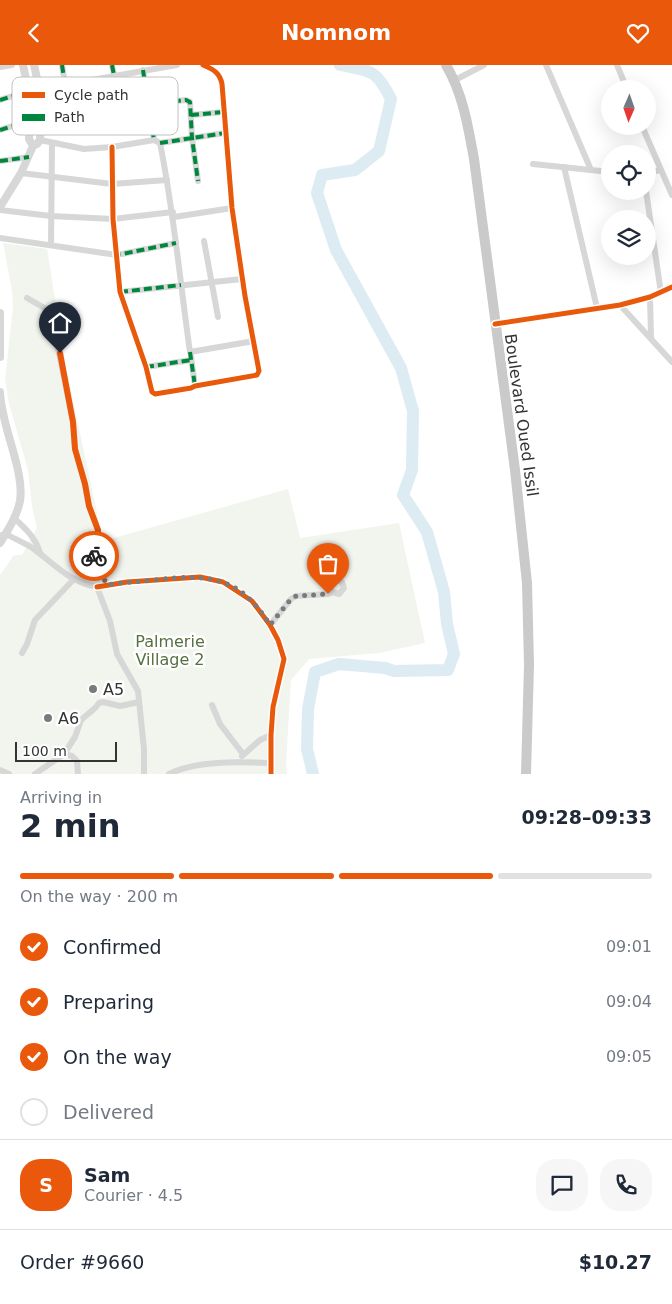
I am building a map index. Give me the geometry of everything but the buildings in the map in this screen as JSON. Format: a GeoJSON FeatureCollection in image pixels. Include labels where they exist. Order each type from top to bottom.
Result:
{"type":"FeatureCollection","features":[{"type":"Feature","properties":{"kind":"main road","name":"Boulevard Oued Issil"},"geometry":{"type":"LineString","coordinates":[[446,65],[455,80],[465,113],[474,159],[515,470],[527,583],[529,665],[526,774]]}},
{"type":"Feature","properties":{"kind":"street"},"geometry":{"type":"LineString","coordinates":[[0,67],[12,65]]}},
{"type":"Feature","properties":{"kind":"street"},"geometry":{"type":"LineString","coordinates":[[112,65],[115,75]]}},
{"type":"Feature","properties":{"kind":"street"},"geometry":{"type":"LineString","coordinates":[[104,77],[177,65]]}},
{"type":"Feature","properties":{"kind":"street"},"geometry":{"type":"LineString","coordinates":[[455,80],[484,65]]}},
{"type":"Feature","properties":{"kind":"street"},"geometry":{"type":"LineString","coordinates":[[546,65],[591,170]]}},
{"type":"Feature","properties":{"kind":"street"},"geometry":{"type":"LineString","coordinates":[[617,65],[623,80]]}},
{"type":"Feature","properties":{"kind":"street"},"geometry":{"type":"LineString","coordinates":[[112,147],[113,219],[118,255],[120,292],[153,393],[191,388],[257,375],[259,371],[242,279],[232,208],[221,77],[216,71],[206,66]]}},
{"type":"Feature","properties":{"kind":"street"},"geometry":{"type":"LineString","coordinates":[[143,71],[144,77]]}},
{"type":"Feature","properties":{"kind":"street"},"geometry":{"type":"LineString","coordinates":[[0,100],[12,96]]}},
{"type":"Feature","properties":{"kind":"street"},"geometry":{"type":"LineString","coordinates":[[178,102],[188,100],[190,102],[192,138],[198,181]]}},
{"type":"Feature","properties":{"kind":"street"},"geometry":{"type":"LineString","coordinates":[[191,115],[224,111]]}},
{"type":"Feature","properties":{"kind":"street"},"geometry":{"type":"LineString","coordinates":[[0,130],[12,126]]}},
{"type":"Feature","properties":{"kind":"street"},"geometry":{"type":"LineString","coordinates":[[40,140],[77,149],[112,147],[225,133]]}},
{"type":"Feature","properties":{"kind":"street"},"geometry":{"type":"LineString","coordinates":[[30,135],[29,139],[33,146]]}},
{"type":"Feature","properties":{"kind":"street"},"geometry":{"type":"LineString","coordinates":[[40,135],[40,140],[33,146],[21,173],[0,207],[51,216],[113,219],[173,215],[232,208]]}},
{"type":"Feature","properties":{"kind":"street"},"geometry":{"type":"LineString","coordinates":[[156,135],[167,180],[173,215],[195,386]]}},
{"type":"Feature","properties":{"kind":"street"},"geometry":{"type":"LineString","coordinates":[[646,135],[672,195]]}},
{"type":"Feature","properties":{"kind":"street"},"geometry":{"type":"LineString","coordinates":[[51,245],[52,143]]}},
{"type":"Feature","properties":{"kind":"street"},"geometry":{"type":"LineString","coordinates":[[0,161],[29,157]]}},
{"type":"Feature","properties":{"kind":"street"},"geometry":{"type":"LineString","coordinates":[[533,164],[601,171]]}},
{"type":"Feature","properties":{"kind":"street"},"geometry":{"type":"LineString","coordinates":[[564,167],[597,308]]}},
{"type":"Feature","properties":{"kind":"street"},"geometry":{"type":"LineString","coordinates":[[656,171],[660,170]]}},
{"type":"Feature","properties":{"kind":"street"},"geometry":{"type":"LineString","coordinates":[[21,173],[112,184],[167,180]]}},
{"type":"Feature","properties":{"kind":"street"},"geometry":{"type":"LineString","coordinates":[[647,200],[662,293]]}},
{"type":"Feature","properties":{"kind":"street"},"geometry":{"type":"LineString","coordinates":[[0,238],[118,255],[176,243]]}},
{"type":"Feature","properties":{"kind":"street"},"geometry":{"type":"LineString","coordinates":[[204,241],[218,317]]}},
{"type":"Feature","properties":{"kind":"street"},"geometry":{"type":"LineString","coordinates":[[120,292],[242,279]]}},
{"type":"Feature","properties":{"kind":"street"},"geometry":{"type":"LineString","coordinates":[[495,324],[620,305],[662,293],[672,287]]}},
{"type":"Feature","properties":{"kind":"street"},"geometry":{"type":"LineString","coordinates":[[650,297],[651,337]]}},
{"type":"Feature","properties":{"kind":"street"},"geometry":{"type":"LineString","coordinates":[[27,298],[48,310],[51,314],[73,422],[75,449],[89,506],[98,530],[98,541],[94,551],[94,559],[108,585]]}},
{"type":"Feature","properties":{"kind":"street"},"geometry":{"type":"LineString","coordinates":[[620,305],[672,362]]}},
{"type":"Feature","properties":{"kind":"street"},"geometry":{"type":"LineString","coordinates":[[0,313],[0,357]]}},
{"type":"Feature","properties":{"kind":"street"},"geometry":{"type":"LineString","coordinates":[[190,352],[254,341]]}},
{"type":"Feature","properties":{"kind":"street"},"geometry":{"type":"LineString","coordinates":[[146,367],[191,360]]}},
{"type":"Feature","properties":{"kind":"street"},"geometry":{"type":"LineString","coordinates":[[0,392],[4,419],[21,488],[20,501],[14,518],[0,543]]}},
{"type":"Feature","properties":{"kind":"street"},"geometry":{"type":"LineString","coordinates":[[14,518],[32,537],[37,544],[40,554]]}},
{"type":"Feature","properties":{"kind":"street"},"geometry":{"type":"LineString","coordinates":[[3,535],[28,545],[56,568],[74,579],[97,587],[179,577],[212,579],[236,589],[252,601],[270,625],[278,640],[284,659],[273,707],[271,774]]}},
{"type":"Feature","properties":{"kind":"street"},"geometry":{"type":"LineString","coordinates":[[22,653],[36,620],[74,579]]}},
{"type":"Feature","properties":{"kind":"street"},"geometry":{"type":"LineString","coordinates":[[97,587],[110,621],[117,653],[138,691],[144,774]]}},
{"type":"Feature","properties":{"kind":"street"},"geometry":{"type":"LineString","coordinates":[[270,625],[291,599],[296,596],[318,596],[332,591]]}},
{"type":"Feature","properties":{"kind":"street"},"geometry":{"type":"LineString","coordinates":[[35,774],[64,754],[76,737],[81,720],[95,709],[99,703],[103,702],[120,706],[139,702]]}},
{"type":"Feature","properties":{"kind":"street"},"geometry":{"type":"LineString","coordinates":[[212,705],[220,724],[243,754]]}},
{"type":"Feature","properties":{"kind":"street"},"geometry":{"type":"LineString","coordinates":[[239,763],[243,754],[260,740],[271,735]]}},
{"type":"Feature","properties":{"kind":"street"},"geometry":{"type":"LineString","coordinates":[[64,754],[72,756],[77,761],[78,774]]}},
{"type":"Feature","properties":{"kind":"street"},"geometry":{"type":"LineString","coordinates":[[169,774],[196,766],[271,763]]}},
{"type":"Feature","properties":{"kind":"street"},"geometry":{"type":"LineString","coordinates":[[0,769],[9,774]]}},
{"type":"Feature","properties":{"kind":"green space","name":"Palmerie Village 2"},"geometry":{"type":"Polygon","coordinates":[[[3,243],[47,249],[66,367],[103,541],[288,489],[300,538],[399,523],[425,643],[379,653],[309,659],[291,680],[287,774],[0,774],[0,575],[14,555],[22,555],[37,528],[32,506],[28,470],[9,403],[5,379],[13,307],[3,243]]]}},
{"type":"Feature","properties":{"kind":"waterway"},"geometry":{"type":"LineString","coordinates":[[313,774],[307,749],[308,709],[315,672],[339,664],[385,668],[394,671],[448,670],[454,654],[447,624],[444,592],[427,532],[403,495],[412,470],[413,411],[401,368],[336,250],[317,193],[322,175],[355,170],[379,151],[391,99],[381,82],[372,73],[340,65]]}},
{"type":"Feature","properties":{"kind":"marked path"},"geometry":{"type":"LineString","coordinates":[[62,65],[64,77]]}},
{"type":"Feature","properties":{"kind":"marked path"},"geometry":{"type":"LineString","coordinates":[[112,65],[114,75]]}},
{"type":"Feature","properties":{"kind":"marked path"},"geometry":{"type":"LineString","coordinates":[[143,70],[144,77]]}},
{"type":"Feature","properties":{"kind":"marked path"},"geometry":{"type":"LineString","coordinates":[[0,100],[12,96]]}},
{"type":"Feature","properties":{"kind":"marked path"},"geometry":{"type":"LineString","coordinates":[[178,101],[186,100],[190,102],[192,138],[198,181]]}},
{"type":"Feature","properties":{"kind":"marked path"},"geometry":{"type":"LineString","coordinates":[[191,115],[224,112]]}},
{"type":"Feature","properties":{"kind":"marked path"},"geometry":{"type":"LineString","coordinates":[[0,130],[12,126]]}},
{"type":"Feature","properties":{"kind":"marked path"},"geometry":{"type":"LineString","coordinates":[[160,143],[225,133]]}},
{"type":"Feature","properties":{"kind":"marked path"},"geometry":{"type":"LineString","coordinates":[[153,135],[154,140]]}},
{"type":"Feature","properties":{"kind":"marked path"},"geometry":{"type":"LineString","coordinates":[[0,161],[29,157]]}},
{"type":"Feature","properties":{"kind":"marked path"},"geometry":{"type":"LineString","coordinates":[[118,259],[117,255],[176,243]]}},
{"type":"Feature","properties":{"kind":"marked path"},"geometry":{"type":"LineString","coordinates":[[120,292],[181,285]]}},
{"type":"Feature","properties":{"kind":"marked path"},"geometry":{"type":"LineString","coordinates":[[190,352],[195,386]]}},
{"type":"Feature","properties":{"kind":"marked path"},"geometry":{"type":"LineString","coordinates":[[146,367],[191,360]]}},
{"type":"Feature","properties":{"kind":"cycle path"},"geometry":{"type":"LineString","coordinates":[[112,147],[113,219],[120,292],[146,367],[152,392],[155,394],[257,375],[259,371],[245,296],[232,208],[222,84],[216,72],[203,65]]}},
{"type":"Feature","properties":{"kind":"cycle path"},"geometry":{"type":"LineString","coordinates":[[495,324],[620,305],[650,297],[672,287]]}},
{"type":"Feature","properties":{"kind":"cycle path"},"geometry":{"type":"LineString","coordinates":[[97,587],[127,582],[200,577],[223,582],[252,601],[270,625],[278,640],[284,659],[273,707],[271,774]]}},
{"type":"Feature","properties":{"kind":"way so far"},"geometry":{"type":"LineString","coordinates":[[94,556],[102,577],[108,585],[179,577],[200,577],[223,582],[252,601],[270,625],[291,599],[296,596],[328,594]]}},
{"type":"Feature","properties":{"kind":"place","name":"A5"},"geometry":{"type":"Point","coordinates":[93,689]}},
{"type":"Feature","properties":{"kind":"place","name":"A6"},"geometry":{"type":"Point","coordinates":[48,718]}},
{"type":"Feature","properties":{"kind":"route"},"geometry":{"type":"LineString","coordinates":[[60,353],[75,434],[75,449],[89,506],[98,530],[98,541],[94,556]]}}]}
